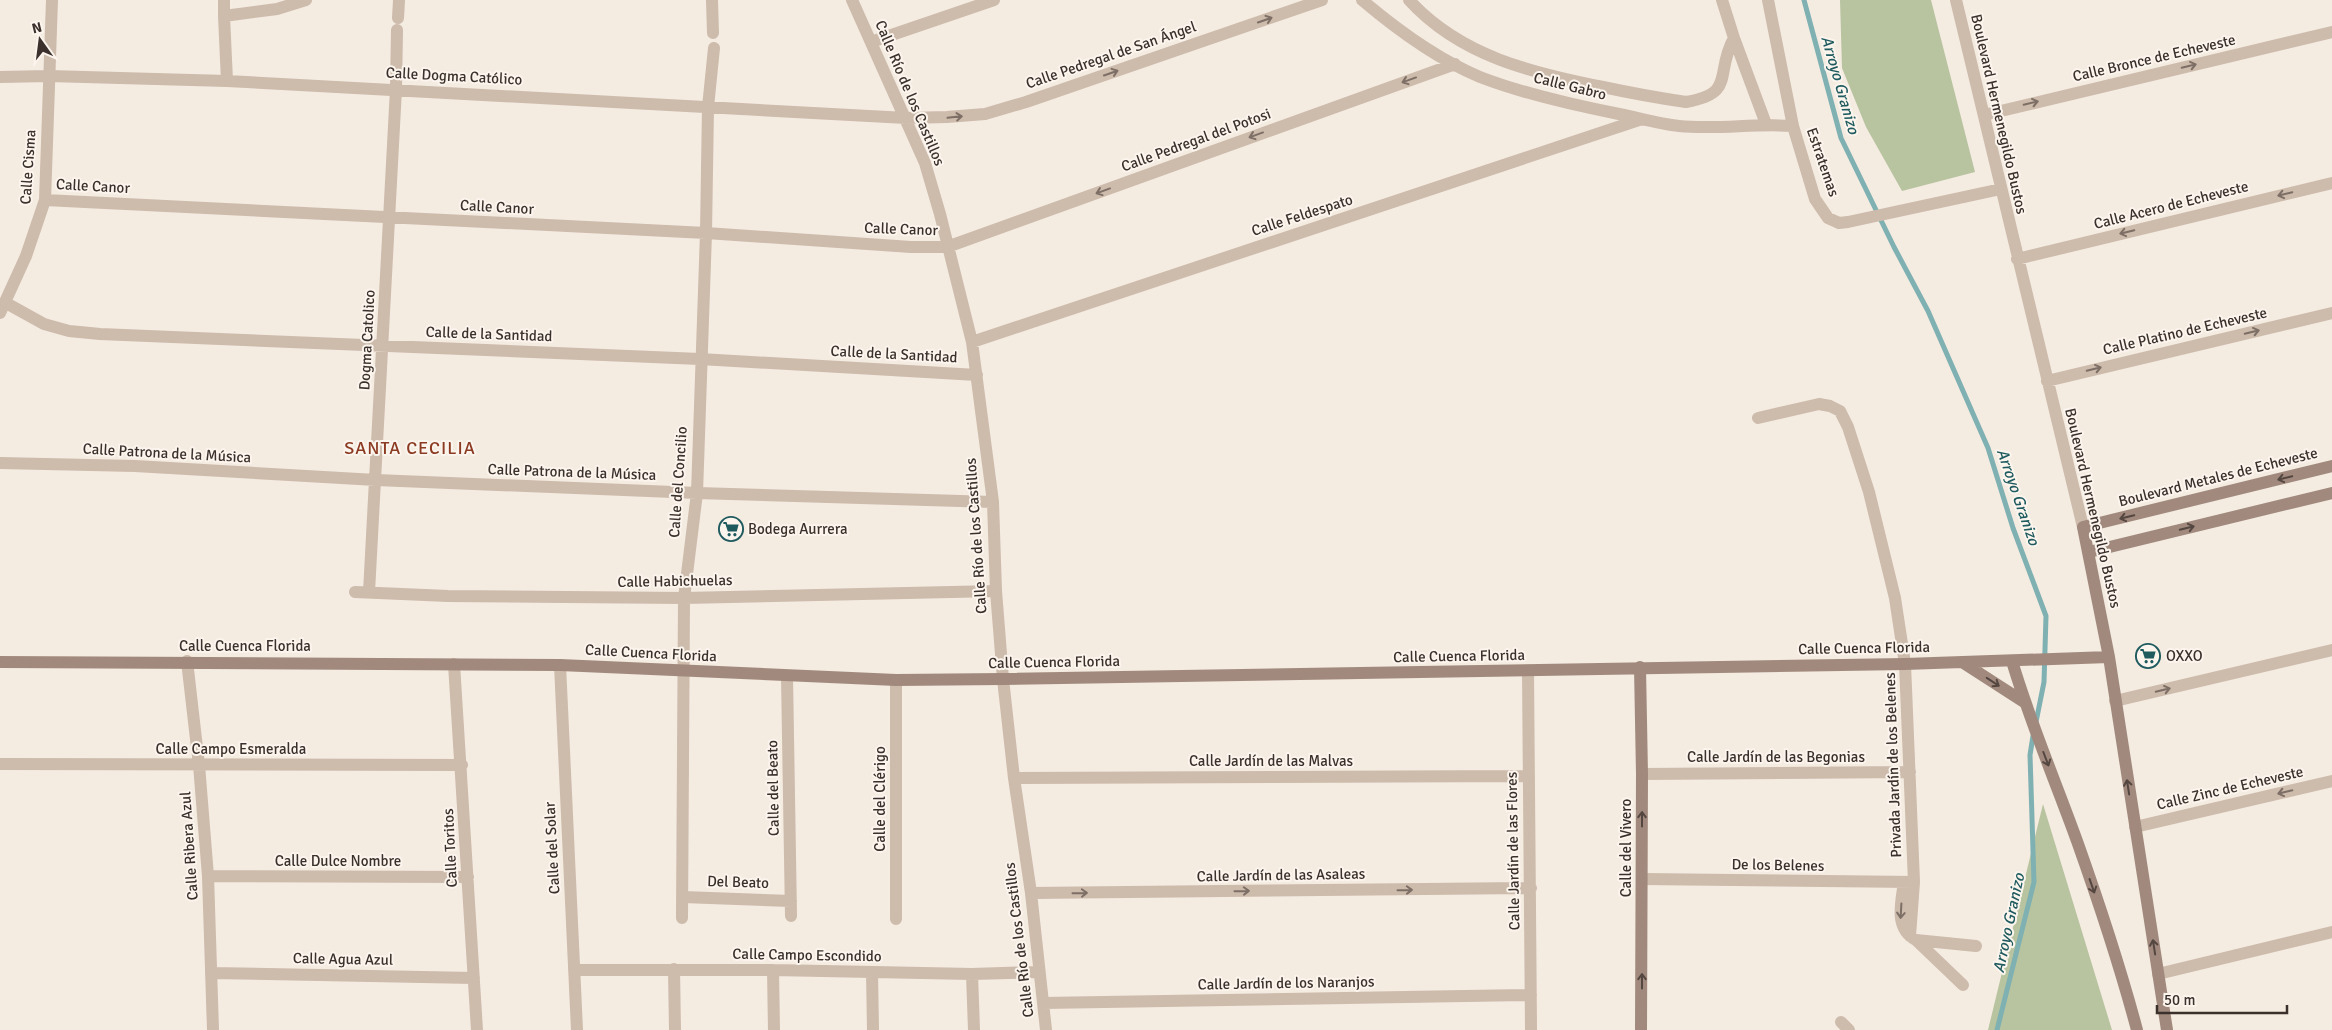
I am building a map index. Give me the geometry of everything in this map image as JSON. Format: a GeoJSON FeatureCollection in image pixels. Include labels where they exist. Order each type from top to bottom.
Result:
{"type":"FeatureCollection","features":[{"type":"Feature","properties":{"kind":"street","name":"Calle Cisma"},"geometry":{"type":"LineString","coordinates":[[3,308],[36,230],[45,200],[52,0]]}},
{"type":"Feature","properties":{"kind":"street"},"geometry":{"type":"LineString","coordinates":[[224,0],[227,81]]}},
{"type":"Feature","properties":{"kind":"street"},"geometry":{"type":"LineString","coordinates":[[224,16],[276,9],[306,0]]}},
{"type":"Feature","properties":{"kind":"street","name":"Dogma Catolico"},"geometry":{"type":"LineString","coordinates":[[369,592],[390,218],[399,0]]}},
{"type":"Feature","properties":{"kind":"street"},"geometry":{"type":"LineString","coordinates":[[712,0],[713,33]]}},
{"type":"Feature","properties":{"kind":"street","name":"Calle Río de los Castillos"},"geometry":{"type":"LineString","coordinates":[[852,0],[925,163],[972,342],[993,502],[996,591],[1003,680],[1014,778],[1031,893],[1046,1030]]}},
{"type":"Feature","properties":{"kind":"street"},"geometry":{"type":"LineString","coordinates":[[871,42],[994,0]]}},
{"type":"Feature","properties":{"kind":"street","name":"Calle Pedregal de San Ángel"},"geometry":{"type":"LineString","coordinates":[[906,118],[985,114],[1026,102],[1322,0]]}},
{"type":"Feature","properties":{"kind":"street","name":"Calle Gabro"},"geometry":{"type":"LineString","coordinates":[[1362,0],[1382,17],[1455,64],[1479,76],[1513,88],[1577,106],[1680,126],[1724,127],[1766,124],[1793,126]]}},
{"type":"Feature","properties":{"kind":"street","name":"Calle Gabro"},"geometry":{"type":"LineString","coordinates":[[1409,0],[1434,24],[1460,42],[1494,58],[1562,79],[1686,102],[1703,99],[1715,93],[1724,76],[1726,52],[1734,38]]}},
{"type":"Feature","properties":{"kind":"street"},"geometry":{"type":"LineString","coordinates":[[1722,0],[1766,124]]}},
{"type":"Feature","properties":{"kind":"street","name":"Estratemas"},"geometry":{"type":"LineString","coordinates":[[1768,0],[1793,126],[1809,180],[1820,207],[1833,221],[1848,222],[2000,190]]}},
{"type":"Feature","properties":{"kind":"street","name":"Boulevard Hermenegildo Bustos"},"geometry":{"type":"LineString","coordinates":[[1956,0],[2046,381],[2083,527],[2109,657],[2167,1030]]}},
{"type":"Feature","properties":{"kind":"street","name":"Calle Bronce de Echeveste"},"geometry":{"type":"LineString","coordinates":[[1984,114],[2332,32]]}},
{"type":"Feature","properties":{"kind":"street","name":"Calle del Concilio"},"geometry":{"type":"LineString","coordinates":[[682,918],[684,598],[697,493],[700,359],[706,233],[708,107],[714,48]]}},
{"type":"Feature","properties":{"kind":"street","name":"Calle Pedregal del Potosi"},"geometry":{"type":"LineString","coordinates":[[948,247],[1455,64]]}},
{"type":"Feature","properties":{"kind":"street","name":"Calle Dogma Católico"},"geometry":{"type":"LineString","coordinates":[[0,77],[49,76],[227,81],[906,118]]}},
{"type":"Feature","properties":{"kind":"street","name":"Calle Feldespato"},"geometry":{"type":"LineString","coordinates":[[972,342],[1642,119]]}},
{"type":"Feature","properties":{"kind":"street","name":"Calle Acero de Echeveste"},"geometry":{"type":"LineString","coordinates":[[2017,259],[2332,183]]}},
{"type":"Feature","properties":{"kind":"street","name":"Calle Canor"},"geometry":{"type":"LineString","coordinates":[[45,200],[706,233],[911,247],[948,247]]}},
{"type":"Feature","properties":{"kind":"street","name":"Calle de la Santidad"},"geometry":{"type":"LineString","coordinates":[[3,308],[44,324],[69,331],[110,335],[700,359],[977,375]]}},
{"type":"Feature","properties":{"kind":"street","name":"Calle Platino de Echeveste"},"geometry":{"type":"LineString","coordinates":[[2046,381],[2332,312]]}},
{"type":"Feature","properties":{"kind":"street","name":"Privada Jardín de los Belenes"},"geometry":{"type":"LineString","coordinates":[[1758,418],[1819,404],[1830,406],[1840,411],[1848,426],[1877,520],[1895,598],[1905,664],[1910,772],[1909,882],[1913,938]]}},
{"type":"Feature","properties":{"kind":"street","name":"Calle Patrona de la Música"},"geometry":{"type":"LineString","coordinates":[[0,463],[135,466],[376,480],[697,493],[993,502]]}},
{"type":"Feature","properties":{"kind":"street","name":"Boulevard Metales de Echeveste"},"geometry":{"type":"LineString","coordinates":[[2083,527],[2332,466]]}},
{"type":"Feature","properties":{"kind":"street"},"geometry":{"type":"LineString","coordinates":[[2088,552],[2332,493]]}},
{"type":"Feature","properties":{"kind":"street","name":"Calle Habichuelas"},"geometry":{"type":"LineString","coordinates":[[354,592],[448,596],[684,598],[996,591]]}},
{"type":"Feature","properties":{"kind":"street"},"geometry":{"type":"LineString","coordinates":[[2115,702],[2332,650]]}},
{"type":"Feature","properties":{"kind":"street","name":"Calle Cuenca Florida"},"geometry":{"type":"LineString","coordinates":[[0,662],[187,661],[560,664],[896,680],[1003,680],[1528,671],[1640,667],[1905,664],[2068,660],[2109,657]]}},
{"type":"Feature","properties":{"kind":"street","name":"Calle Ribera Azul"},"geometry":{"type":"LineString","coordinates":[[187,661],[200,765],[208,876],[213,1030]]}},
{"type":"Feature","properties":{"kind":"street"},"geometry":{"type":"LineString","coordinates":[[2012,661],[2026,708],[2076,840],[2113,947],[2137,1030]]}},
{"type":"Feature","properties":{"kind":"street"},"geometry":{"type":"LineString","coordinates":[[1962,662],[2026,708]]}},
{"type":"Feature","properties":{"kind":"street","name":"Calle Toritos"},"geometry":{"type":"LineString","coordinates":[[454,664],[462,765],[477,1030]]}},
{"type":"Feature","properties":{"kind":"street","name":"Calle del Solar"},"geometry":{"type":"LineString","coordinates":[[560,664],[577,1030]]}},
{"type":"Feature","properties":{"kind":"street","name":"Calle del Vivero"},"geometry":{"type":"LineString","coordinates":[[1640,667],[1642,1030]]}},
{"type":"Feature","properties":{"kind":"street","name":"Calle Jardín de las Flores"},"geometry":{"type":"LineString","coordinates":[[1528,671],[1531,1030]]}},
{"type":"Feature","properties":{"kind":"street","name":"Calle del Beato"},"geometry":{"type":"LineString","coordinates":[[787,676],[791,916]]}},
{"type":"Feature","properties":{"kind":"street","name":"Calle del Clérigo"},"geometry":{"type":"LineString","coordinates":[[896,680],[896,919]]}},
{"type":"Feature","properties":{"kind":"street","name":"Calle Campo Esmeralda"},"geometry":{"type":"LineString","coordinates":[[0,764],[462,765]]}},
{"type":"Feature","properties":{"kind":"street","name":"Calle Jardín de las Begonias"},"geometry":{"type":"LineString","coordinates":[[1642,774],[1910,772]]}},
{"type":"Feature","properties":{"kind":"street","name":"Calle Jardín de las Malvas"},"geometry":{"type":"LineString","coordinates":[[1014,778],[1528,776]]}},
{"type":"Feature","properties":{"kind":"street","name":"Calle Zinc de Echeveste"},"geometry":{"type":"LineString","coordinates":[[2135,827],[2332,781]]}},
{"type":"Feature","properties":{"kind":"street","name":"Calle Dulce Nombre"},"geometry":{"type":"LineString","coordinates":[[208,876],[468,877]]}},
{"type":"Feature","properties":{"kind":"street","name":"De los Belenes"},"geometry":{"type":"LineString","coordinates":[[1642,879],[1909,882]]}},
{"type":"Feature","properties":{"kind":"street","name":"Calle Jardín de las Asaleas"},"geometry":{"type":"LineString","coordinates":[[1031,893],[1531,888]]}},
{"type":"Feature","properties":{"kind":"street","name":"Del Beato"},"geometry":{"type":"LineString","coordinates":[[683,896],[791,901]]}},
{"type":"Feature","properties":{"kind":"street"},"geometry":{"type":"LineString","coordinates":[[2158,974],[2332,932]]}},
{"type":"Feature","properties":{"kind":"street"},"geometry":{"type":"LineString","coordinates":[[1913,938],[1976,946]]}},
{"type":"Feature","properties":{"kind":"street"},"geometry":{"type":"LineString","coordinates":[[1913,938],[1963,985]]}},
{"type":"Feature","properties":{"kind":"street"},"geometry":{"type":"LineString","coordinates":[[674,969],[675,1030]]}},
{"type":"Feature","properties":{"kind":"street","name":"Calle Campo Escondido"},"geometry":{"type":"LineString","coordinates":[[574,970],[674,969],[972,974],[1039,972]]}},
{"type":"Feature","properties":{"kind":"street"},"geometry":{"type":"LineString","coordinates":[[773,970],[774,1030]]}},
{"type":"Feature","properties":{"kind":"street"},"geometry":{"type":"LineString","coordinates":[[872,972],[873,1030]]}},
{"type":"Feature","properties":{"kind":"street","name":"Calle Agua Azul"},"geometry":{"type":"LineString","coordinates":[[211,973],[474,978]]}},
{"type":"Feature","properties":{"kind":"street"},"geometry":{"type":"LineString","coordinates":[[972,974],[974,1030]]}},
{"type":"Feature","properties":{"kind":"street","name":"Calle Jardín de los Naranjos"},"geometry":{"type":"LineString","coordinates":[[1043,1003],[1531,995]]}},
{"type":"Feature","properties":{"kind":"green space"},"geometry":{"type":"Polygon","coordinates":[[[1840,0],[1931,0],[1975,172],[1902,191],[1866,127],[1842,68],[1840,0]]]}},
{"type":"Feature","properties":{"kind":"green space"},"geometry":{"type":"Polygon","coordinates":[[[2043,804],[2112,1030],[1988,1030],[2043,804]]]}},
{"type":"Feature","properties":{"kind":"waterway","name":"Arroyo Granizo"},"geometry":{"type":"LineString","coordinates":[[1804,0],[1841,138],[1894,247],[1928,311],[1988,448],[2013,528],[2046,616],[2044,682],[2036,722]]}},
{"type":"Feature","properties":{"kind":"waterway","name":"Arroyo Granizo"},"geometry":{"type":"LineString","coordinates":[[1997,1030],[2034,882],[2030,755],[2033,736]]}},
{"type":"Feature","properties":{"kind":"place","name":"Bodega Aurrera"},"geometry":{"type":"Point","coordinates":[731,529]}},
{"type":"Feature","properties":{"kind":"place","name":"OXXO"},"geometry":{"type":"Point","coordinates":[2148,656]}},
{"type":"Feature","properties":{"kind":"district","name":"SANTA CECILIA"},"geometry":{"type":"Point","coordinates":[410,448]}}]}
